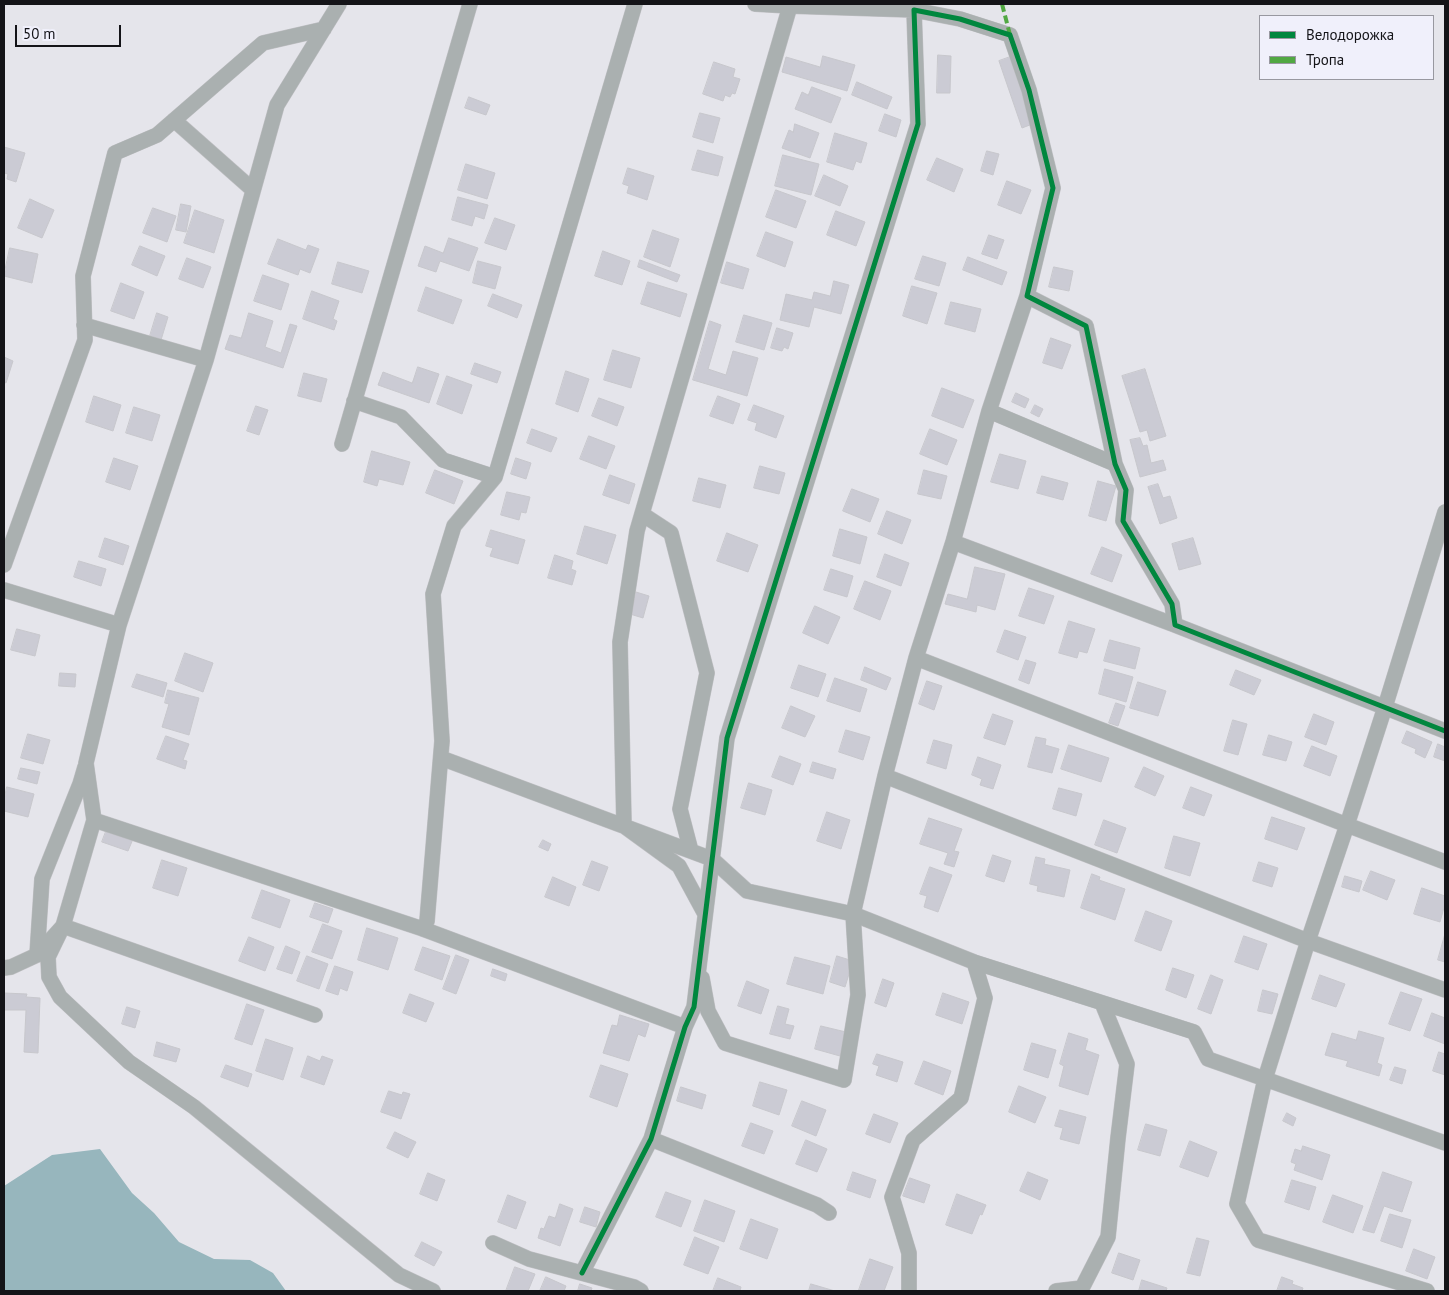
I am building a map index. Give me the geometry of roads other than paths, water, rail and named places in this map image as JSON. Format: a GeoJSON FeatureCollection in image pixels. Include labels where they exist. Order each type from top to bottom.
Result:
{"type":"FeatureCollection","features":[{"type":"Feature","properties":{"kind":"street"},"geometry":{"type":"LineString","coordinates":[[37,955],[42,878],[80,784],[119,625],[206,360],[277,105],[339,4]]}},
{"type":"Feature","properties":{"kind":"street"},"geometry":{"type":"LineString","coordinates":[[342,444],[470,4]]}},
{"type":"Feature","properties":{"kind":"street"},"geometry":{"type":"LineString","coordinates":[[423,929],[427,921],[442,741],[433,594],[454,526],[495,477],[635,4]]}},
{"type":"Feature","properties":{"kind":"street"},"geometry":{"type":"LineString","coordinates":[[699,963],[708,1011],[725,1043],[844,1080],[858,994],[853,914],[885,776],[916,658],[953,542],[989,411],[1027,296],[1053,188],[1029,90],[1010,35],[915,7],[755,4]]}},
{"type":"Feature","properties":{"kind":"street"},"geometry":{"type":"LineString","coordinates":[[624,826],[620,642],[637,531],[790,5]]}},
{"type":"Feature","properties":{"kind":"street"},"geometry":{"type":"LineString","coordinates":[[582,1273],[651,1138],[685,1027],[694,1007],[727,738],[918,124],[915,7]]}},
{"type":"Feature","properties":{"kind":"street"},"geometry":{"type":"LineString","coordinates":[[4,565],[85,340],[83,276],[115,153],[157,135],[263,43],[324,29]]}},
{"type":"Feature","properties":{"kind":"street"},"geometry":{"type":"LineString","coordinates":[[174,120],[254,190]]}},
{"type":"Feature","properties":{"kind":"street"},"geometry":{"type":"LineString","coordinates":[[1027,296],[1086,326],[1115,464],[1126,490],[1123,521],[1172,604],[1176,625]]}},
{"type":"Feature","properties":{"kind":"street"},"geometry":{"type":"LineString","coordinates":[[84,325],[206,360]]}},
{"type":"Feature","properties":{"kind":"street"},"geometry":{"type":"LineString","coordinates":[[354,402],[401,418],[443,460],[495,477]]}},
{"type":"Feature","properties":{"kind":"street"},"geometry":{"type":"LineString","coordinates":[[989,411],[1115,464]]}},
{"type":"Feature","properties":{"kind":"street"},"geometry":{"type":"LineString","coordinates":[[1427,1291],[1258,1240],[1237,1204],[1265,1079],[1385,707],[1445,512]]}},
{"type":"Feature","properties":{"kind":"street"},"geometry":{"type":"LineString","coordinates":[[642,514],[672,533],[707,673],[680,809],[691,851]]}},
{"type":"Feature","properties":{"kind":"street"},"geometry":{"type":"LineString","coordinates":[[953,542],[1176,625],[1445,731]]}},
{"type":"Feature","properties":{"kind":"street"},"geometry":{"type":"LineString","coordinates":[[4,590],[119,625]]}},
{"type":"Feature","properties":{"kind":"street"},"geometry":{"type":"LineString","coordinates":[[916,658],[1445,862]]}},
{"type":"Feature","properties":{"kind":"street"},"geometry":{"type":"LineString","coordinates":[[441,758],[712,859],[747,891],[853,914],[974,962],[1194,1032],[1208,1059],[1445,1143]]}},
{"type":"Feature","properties":{"kind":"street"},"geometry":{"type":"LineString","coordinates":[[86,763],[94,820],[63,926],[48,957],[49,977],[60,997],[129,1062],[194,1107],[399,1275],[433,1291]]}},
{"type":"Feature","properties":{"kind":"street"},"geometry":{"type":"LineString","coordinates":[[885,776],[1308,941],[1445,990]]}},
{"type":"Feature","properties":{"kind":"street"},"geometry":{"type":"LineString","coordinates":[[94,820],[423,929],[685,1027]]}},
{"type":"Feature","properties":{"kind":"street"},"geometry":{"type":"LineString","coordinates":[[624,826],[679,866],[705,914]]}},
{"type":"Feature","properties":{"kind":"street"},"geometry":{"type":"LineString","coordinates":[[4,968],[11,967],[37,955],[63,926]]}},
{"type":"Feature","properties":{"kind":"street"},"geometry":{"type":"LineString","coordinates":[[63,926],[315,1016]]}},
{"type":"Feature","properties":{"kind":"street"},"geometry":{"type":"LineString","coordinates":[[909,1291],[909,1253],[892,1197],[913,1140],[961,1098],[985,998],[974,962]]}},
{"type":"Feature","properties":{"kind":"street"},"geometry":{"type":"LineString","coordinates":[[1056,1291],[1082,1288],[1108,1238],[1127,1064],[1102,1003]]}},
{"type":"Feature","properties":{"kind":"street"},"geometry":{"type":"LineString","coordinates":[[651,1138],[817,1205],[829,1213]]}},
{"type":"Feature","properties":{"kind":"street"},"geometry":{"type":"LineString","coordinates":[[493,1242],[529,1259],[634,1287],[641,1291]]}},
{"type":"Feature","properties":{"kind":"water"},"geometry":{"type":"Polygon","coordinates":[[[100,1149],[132,1193],[154,1213],[179,1242],[214,1259],[250,1260],[273,1273],[286,1291],[4,1291],[4,1186],[52,1155],[100,1149]]]}}]}
